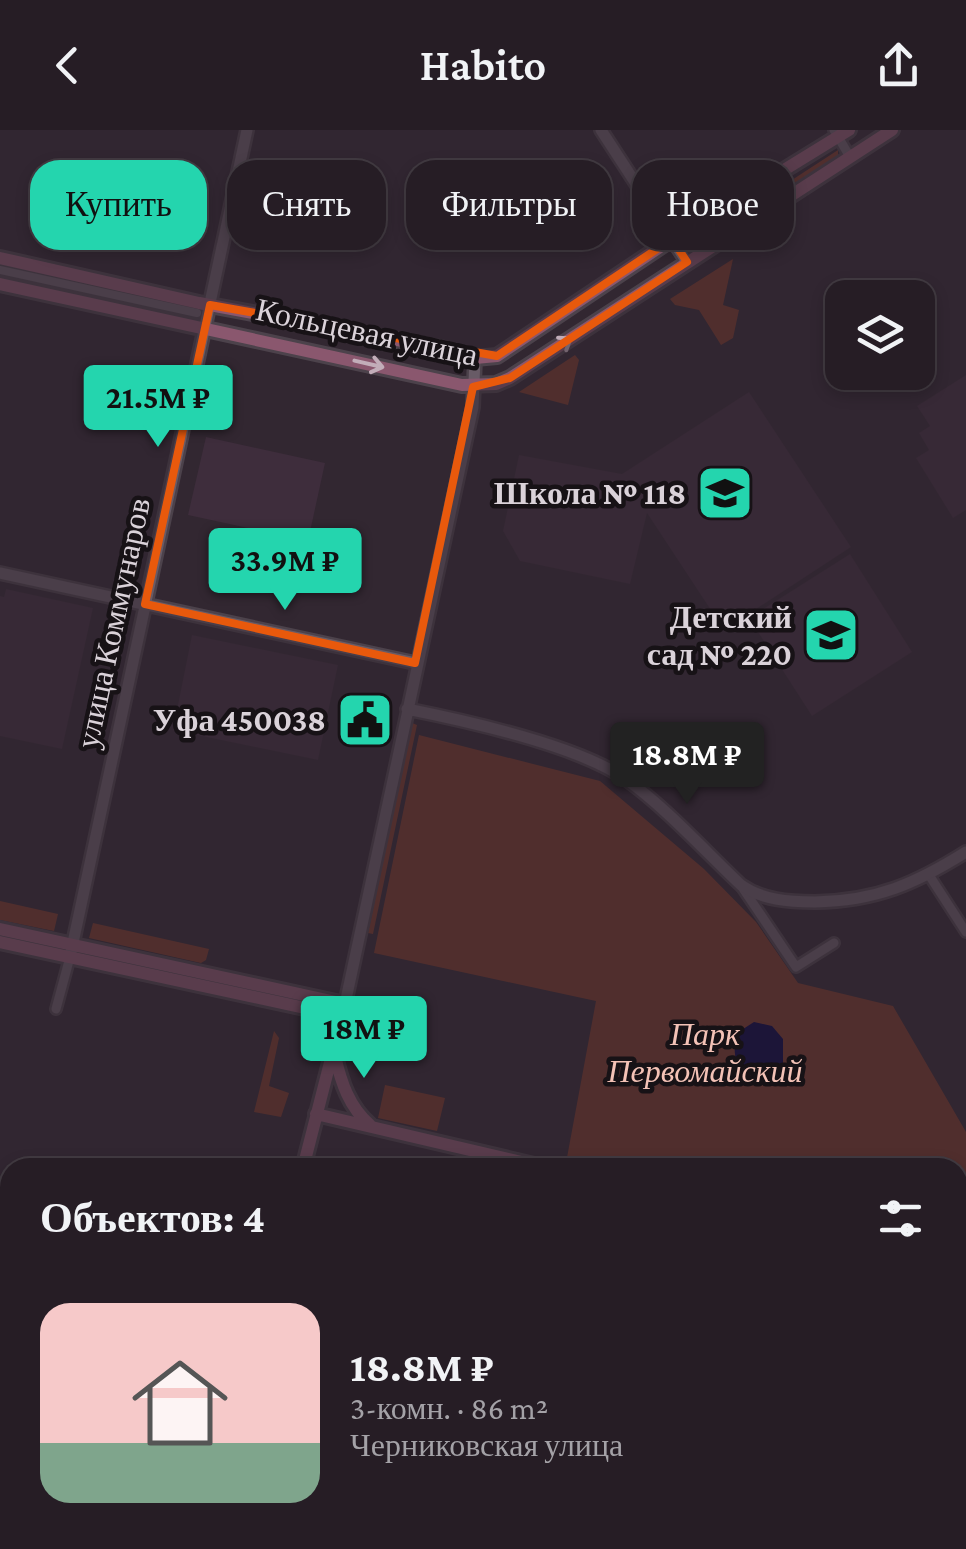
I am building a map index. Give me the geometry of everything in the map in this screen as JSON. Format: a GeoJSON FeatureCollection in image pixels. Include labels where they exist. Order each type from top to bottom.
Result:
{"type":"FeatureCollection","features":[{"type":"Feature","properties":{"kind":"main road","name":"Кольцевая улица"},"geometry":{"type":"LineString","coordinates":[[0,284],[473,387],[510,378],[892,130]]}},
{"type":"Feature","properties":{"kind":"main road","name":"Кольцевая улица"},"geometry":{"type":"LineString","coordinates":[[794,162],[840,132]]}},
{"type":"Feature","properties":{"kind":"main road","name":"Кольцевая улица"},"geometry":{"type":"LineString","coordinates":[[0,258],[475,358],[497,356],[657,250]]}},
{"type":"Feature","properties":{"kind":"main road"},"geometry":{"type":"LineString","coordinates":[[0,929],[71,951],[343,1010],[305,1158]]}},
{"type":"Feature","properties":{"kind":"main road"},"geometry":{"type":"LineString","coordinates":[[0,942],[71,951]]}},
{"type":"Feature","properties":{"kind":"main road"},"geometry":{"type":"LineString","coordinates":[[334,1049],[346,1095],[360,1117],[372,1127]]}},
{"type":"Feature","properties":{"kind":"main road"},"geometry":{"type":"LineString","coordinates":[[316,1114],[504,1158]]}},
{"type":"Feature","properties":{"kind":"street","name":"улица Коммунаров"},"geometry":{"type":"LineString","coordinates":[[56,1009],[247,130]]}},
{"type":"Feature","properties":{"kind":"street"},"geometry":{"type":"LineString","coordinates":[[601,130],[632,178]]}},
{"type":"Feature","properties":{"kind":"street"},"geometry":{"type":"LineString","coordinates":[[840,132],[850,157]]}},
{"type":"Feature","properties":{"kind":"street"},"geometry":{"type":"LineString","coordinates":[[679,250],[687,262]]}},
{"type":"Feature","properties":{"kind":"street"},"geometry":{"type":"LineString","coordinates":[[0,270],[196,313]]}},
{"type":"Feature","properties":{"kind":"street"},"geometry":{"type":"LineString","coordinates":[[343,1010],[473,407],[475,358]]}},
{"type":"Feature","properties":{"kind":"street"},"geometry":{"type":"LineString","coordinates":[[0,574],[415,663]]}},
{"type":"Feature","properties":{"kind":"street"},"geometry":{"type":"LineString","coordinates":[[407,709],[516,735],[600,764],[627,780],[741,885],[774,899],[842,902],[868,898],[930,874],[966,852]]}},
{"type":"Feature","properties":{"kind":"street"},"geometry":{"type":"LineString","coordinates":[[930,874],[966,932]]}},
{"type":"Feature","properties":{"kind":"street"},"geometry":{"type":"LineString","coordinates":[[741,885],[796,967],[834,944]]}},
{"type":"Feature","properties":{"kind":"highlighted area"},"geometry":{"type":"Polygon","coordinates":[[[672,239],[687,262],[510,378],[473,387],[415,663],[145,604],[210,305],[497,356],[672,239]]]}},
{"type":"Feature","properties":{"kind":"shaded area"},"geometry":{"type":"Polygon","coordinates":[[[966,375],[966,510],[953,518],[916,458],[929,450],[919,433],[930,426],[917,406],[966,375]]]}},
{"type":"Feature","properties":{"kind":"shaded area","name":"Школа № 118"},"geometry":{"type":"Polygon","coordinates":[[[749,392],[851,547],[724,630],[647,513],[630,584],[520,561],[503,531],[519,455],[622,474],[749,392]]]}},
{"type":"Feature","properties":{"kind":"shaded area"},"geometry":{"type":"Polygon","coordinates":[[[206,437],[325,463],[308,541],[188,515],[206,437]]]}},
{"type":"Feature","properties":{"kind":"shaded area","name":"Детский сад № 220"},"geometry":{"type":"Polygon","coordinates":[[[850,554],[912,652],[812,716],[749,618],[850,554]]]}},
{"type":"Feature","properties":{"kind":"shaded area"},"geometry":{"type":"Polygon","coordinates":[[[6,589],[93,608],[62,749],[0,736],[0,596],[4,597],[6,589]]]}},
{"type":"Feature","properties":{"kind":"shaded area"},"geometry":{"type":"Polygon","coordinates":[[[192,635],[338,665],[318,760],[173,730],[192,635]]]}},
{"type":"Feature","properties":{"kind":"shaded area"},"geometry":{"type":"Polygon","coordinates":[[[754,1022],[772,1026],[783,1039],[783,1065],[770,1078],[744,1071],[736,1058],[740,1031],[754,1022]]]}},
{"type":"Feature","properties":{"kind":"green space"},"geometry":{"type":"Polygon","coordinates":[[[838,150],[838,158],[794,186],[794,179],[838,150]]]}},
{"type":"Feature","properties":{"kind":"green space"},"geometry":{"type":"Polygon","coordinates":[[[733,259],[723,305],[739,310],[733,338],[721,345],[699,310],[675,305],[670,299],[733,259]]]}},
{"type":"Feature","properties":{"kind":"green space"},"geometry":{"type":"Polygon","coordinates":[[[575,355],[579,360],[568,405],[519,392],[575,355]]]}},
{"type":"Feature","properties":{"kind":"green space"},"geometry":{"type":"Polygon","coordinates":[[[412,723],[417,725],[373,934],[368,933],[412,723]]]}},
{"type":"Feature","properties":{"kind":"green space","name":"Парк Первомайский"},"geometry":{"type":"Polygon","coordinates":[[[419,735],[600,781],[704,869],[756,922],[798,983],[893,1006],[966,1132],[966,1158],[567,1158],[596,1001],[374,953],[419,735]]]}},
{"type":"Feature","properties":{"kind":"green space"},"geometry":{"type":"Polygon","coordinates":[[[0,901],[58,914],[54,931],[0,920],[0,901]]]}},
{"type":"Feature","properties":{"kind":"green space"},"geometry":{"type":"Polygon","coordinates":[[[93,923],[209,949],[206,960],[201,963],[89,938],[93,923]]]}},
{"type":"Feature","properties":{"kind":"green space"},"geometry":{"type":"Polygon","coordinates":[[[274,1031],[279,1038],[269,1086],[289,1093],[281,1117],[254,1112],[274,1031]]]}},
{"type":"Feature","properties":{"kind":"green space"},"geometry":{"type":"Polygon","coordinates":[[[385,1085],[445,1098],[437,1131],[378,1118],[385,1085]]]}},
{"type":"Feature","properties":{"kind":"place","name":"Школа № 118"},"geometry":{"type":"Point","coordinates":[725,493]}},
{"type":"Feature","properties":{"kind":"place","name":"Детский сад № 220"},"geometry":{"type":"Point","coordinates":[831,635]}},
{"type":"Feature","properties":{"kind":"place","name":"Уфа 450038"},"geometry":{"type":"Point","coordinates":[365,720]}}]}
